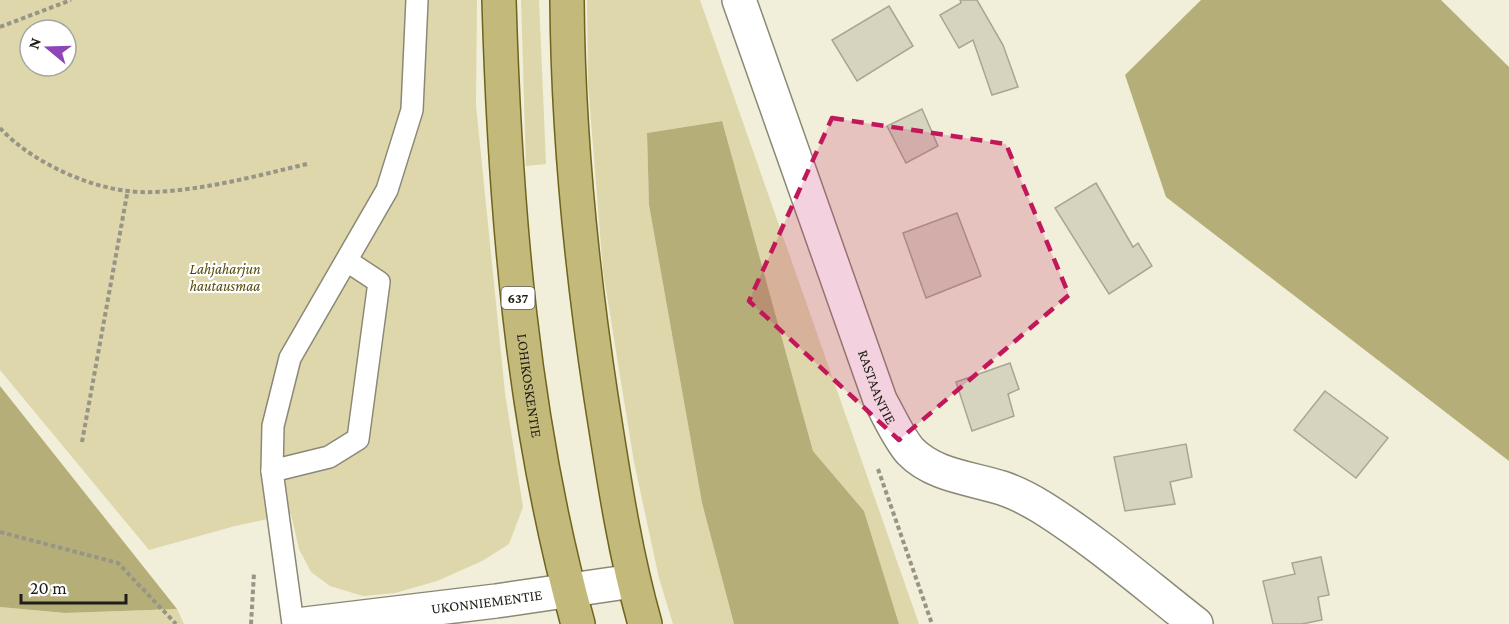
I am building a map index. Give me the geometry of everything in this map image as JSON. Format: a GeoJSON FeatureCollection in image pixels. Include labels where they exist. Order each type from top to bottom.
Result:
{"type":"FeatureCollection","features":[{"type":"Feature","properties":{"kind":"main road","name":"LOHIKOSKENTIE"},"geometry":{"type":"LineString","coordinates":[[499,0],[501,86],[515,271],[539,453],[569,592],[579,624]]}},
{"type":"Feature","properties":{"kind":"main road"},"geometry":{"type":"LineString","coordinates":[[567,0],[567,86],[583,274],[610,458],[633,581],[645,624]]}},
{"type":"Feature","properties":{"kind":"street","name":"RASTAANTIE"},"geometry":{"type":"LineString","coordinates":[[739,0],[880,400],[910,450],[930,465],[954,476],[1011,491],[1043,508],[1083,534],[1196,624]]}},
{"type":"Feature","properties":{"kind":"street","name":"UKONNIEMENTIE"},"geometry":{"type":"LineString","coordinates":[[305,624],[569,592],[633,581]]}},
{"type":"Feature","properties":{"kind":"lane"},"geometry":{"type":"LineString","coordinates":[[293,624],[272,471],[273,426],[290,358],[387,190],[412,110],[417,0]]}},
{"type":"Feature","properties":{"kind":"lane"},"geometry":{"type":"LineString","coordinates":[[272,471],[328,457],[358,439],[380,282],[347,261]]}},
{"type":"Feature","properties":{"kind":"path"},"geometry":{"type":"LineString","coordinates":[[0,27],[71,0]]}},
{"type":"Feature","properties":{"kind":"path"},"geometry":{"type":"LineString","coordinates":[[0,128],[9,138],[51,168],[99,185],[150,193],[200,188],[307,164]]}},
{"type":"Feature","properties":{"kind":"path"},"geometry":{"type":"LineString","coordinates":[[82,442],[128,189]]}},
{"type":"Feature","properties":{"kind":"path"},"geometry":{"type":"LineString","coordinates":[[0,532],[118,563],[176,624]]}},
{"type":"Feature","properties":{"kind":"highlighted area"},"geometry":{"type":"Polygon","coordinates":[[[832,118],[1006,144],[1069,295],[899,440],[749,301],[832,118]]]}},
{"type":"Feature","properties":{"kind":"green space","name":"Lahjaharjun hautausmaa"},"geometry":{"type":"Polygon","coordinates":[[[0,0],[477,0],[476,105],[505,393],[523,507],[509,544],[482,561],[437,581],[395,593],[363,596],[330,586],[311,572],[299,549],[291,514],[235,526],[149,550],[0,370],[0,0]]]}},
{"type":"Feature","properties":{"kind":"green space"},"geometry":{"type":"Polygon","coordinates":[[[521,0],[539,0],[546,164],[526,166],[521,0]]]}},
{"type":"Feature","properties":{"kind":"green space"},"geometry":{"type":"Polygon","coordinates":[[[587,0],[700,0],[919,624],[899,624],[864,511],[813,451],[721,121],[647,133],[649,205],[702,503],[734,624],[673,624],[659,578],[634,462],[603,271],[588,83],[587,0]]]}},
{"type":"Feature","properties":{"kind":"green space"},"geometry":{"type":"Polygon","coordinates":[[[0,607],[65,613],[177,609],[184,624],[0,624],[0,607]]]}},
{"type":"Feature","properties":{"kind":"shaded area"},"geometry":{"type":"Polygon","coordinates":[[[1201,0],[1441,0],[1509,67],[1509,461],[1166,197],[1125,75],[1201,0]]]}},
{"type":"Feature","properties":{"kind":"shaded area"},"geometry":{"type":"Polygon","coordinates":[[[722,121],[813,451],[864,511],[899,624],[734,624],[702,503],[649,205],[647,133],[722,121]]]}},
{"type":"Feature","properties":{"kind":"shaded area"},"geometry":{"type":"Polygon","coordinates":[[[0,386],[177,609],[65,613],[0,607],[0,386]]]}},
{"type":"Feature","properties":{"kind":"building"},"geometry":{"type":"Polygon","coordinates":[[[960,0],[977,0],[1003,45],[1018,87],[992,95],[973,40],[959,48],[940,15],[961,3],[960,0]]]}},
{"type":"Feature","properties":{"kind":"building"},"geometry":{"type":"Polygon","coordinates":[[[889,6],[913,46],[857,81],[832,40],[889,6]]]}},
{"type":"Feature","properties":{"kind":"building"},"geometry":{"type":"Polygon","coordinates":[[[922,109],[938,146],[906,163],[887,126],[922,109]]]}},
{"type":"Feature","properties":{"kind":"building"},"geometry":{"type":"Polygon","coordinates":[[[1096,183],[1133,247],[1138,243],[1152,266],[1109,294],[1055,208],[1096,183]]]}},
{"type":"Feature","properties":{"kind":"building"},"geometry":{"type":"Polygon","coordinates":[[[957,213],[981,276],[926,298],[903,233],[957,213]]]}},
{"type":"Feature","properties":{"kind":"building"},"geometry":{"type":"Polygon","coordinates":[[[1010,363],[1019,389],[1008,394],[1014,416],[972,431],[956,382],[1010,363]]]}},
{"type":"Feature","properties":{"kind":"building"},"geometry":{"type":"Polygon","coordinates":[[[1325,391],[1388,438],[1356,478],[1294,430],[1325,391]]]}},
{"type":"Feature","properties":{"kind":"building"},"geometry":{"type":"Polygon","coordinates":[[[1186,444],[1192,477],[1170,482],[1175,504],[1125,511],[1114,457],[1186,444]]]}},
{"type":"Feature","properties":{"kind":"building"},"geometry":{"type":"Polygon","coordinates":[[[1321,557],[1329,595],[1318,597],[1322,620],[1302,624],[1273,624],[1263,581],[1295,574],[1292,563],[1321,557]]]}}]}
